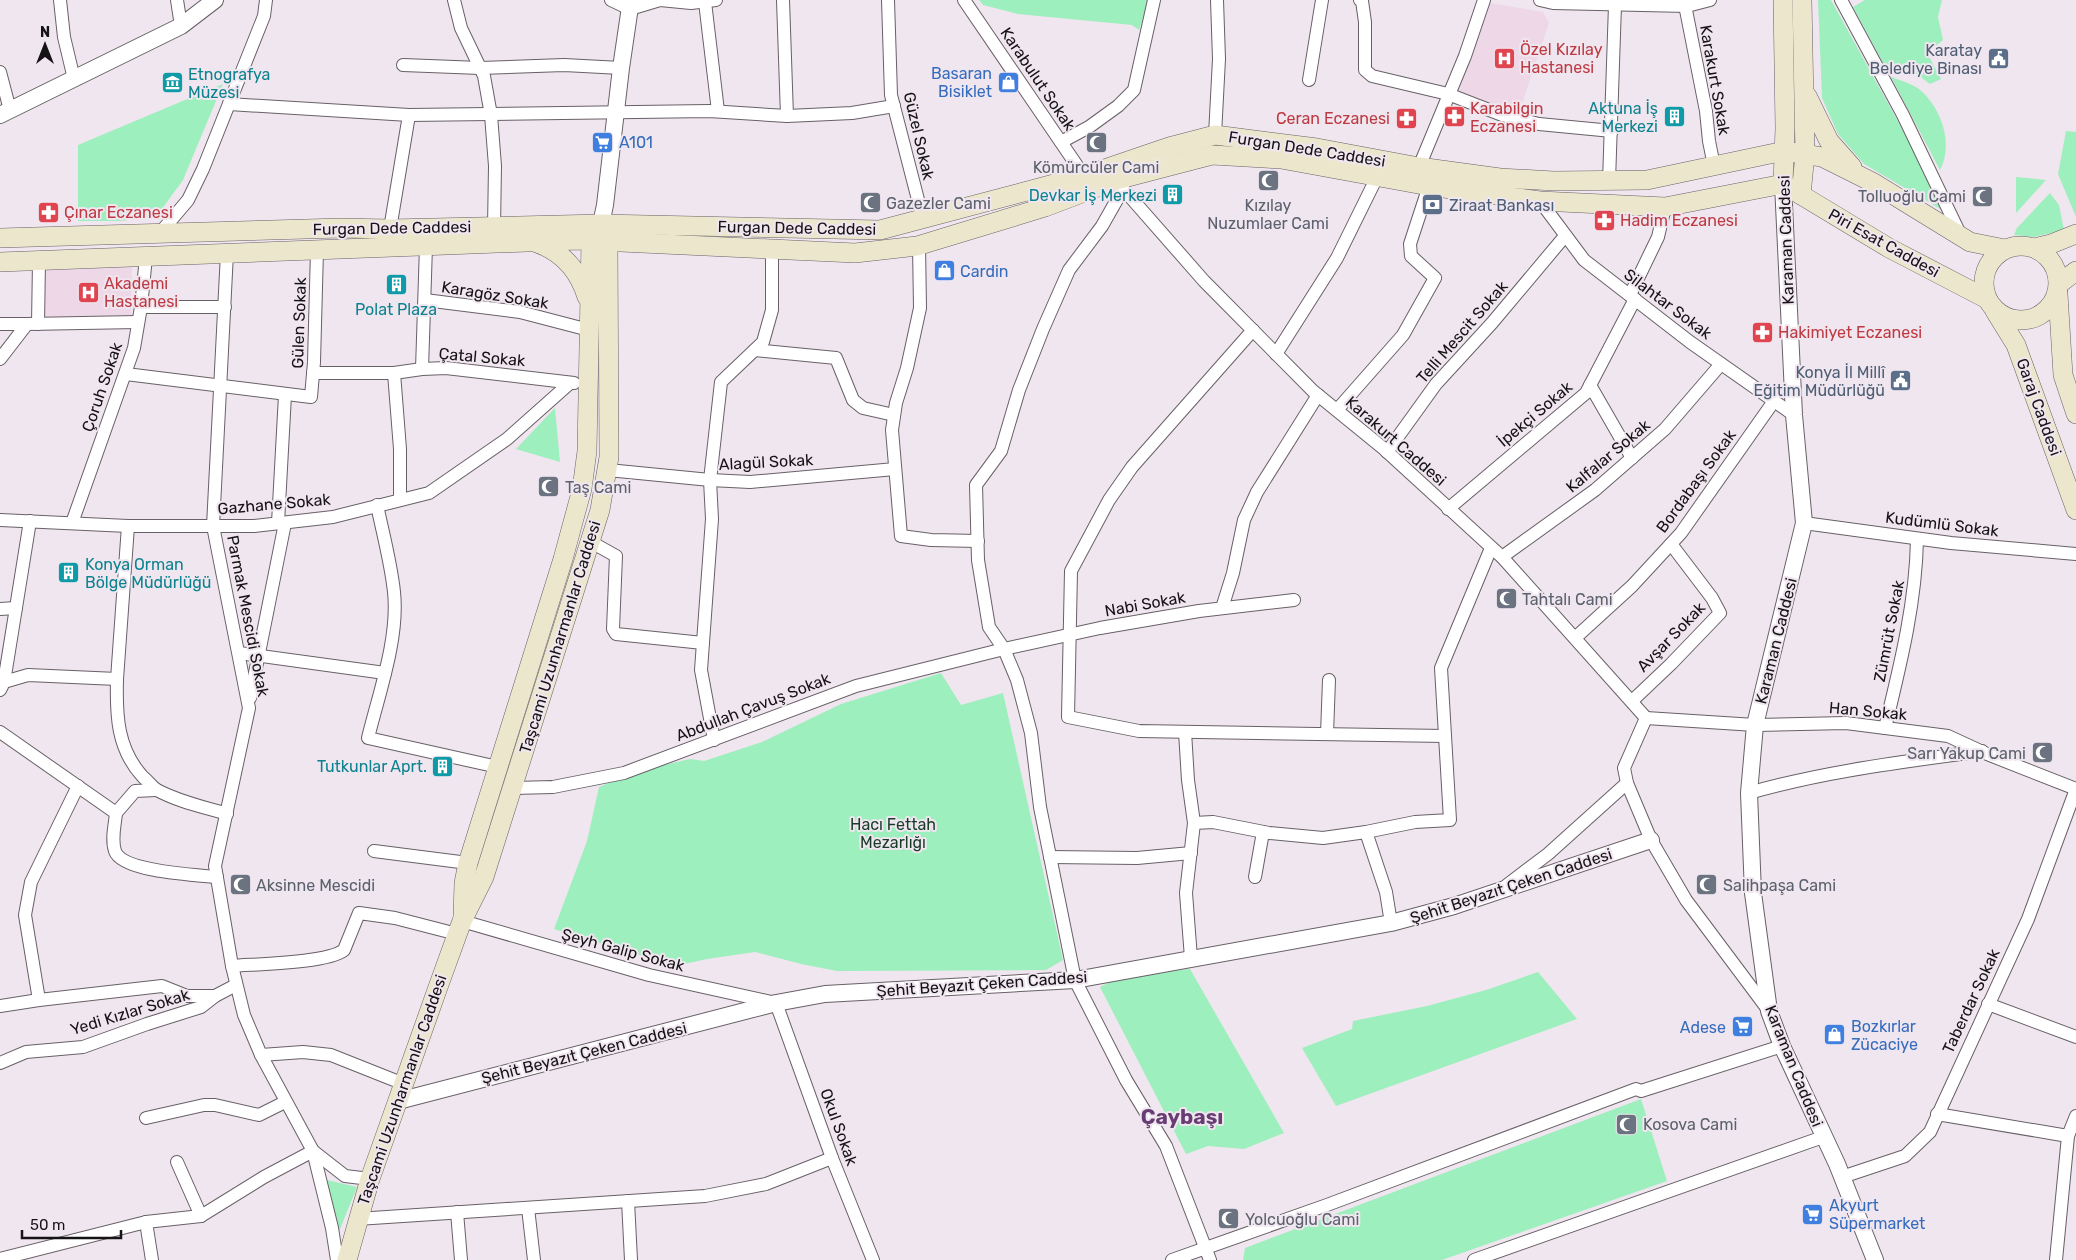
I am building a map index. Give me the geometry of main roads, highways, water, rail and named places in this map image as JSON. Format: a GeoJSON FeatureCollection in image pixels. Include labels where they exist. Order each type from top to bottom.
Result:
{"type":"FeatureCollection","features":[{"type":"Feature","properties":{"kind":"main road","name":"Karaman Caddesi"},"geometry":{"type":"LineString","coordinates":[[1782,0],[1783,184]]}},
{"type":"Feature","properties":{"kind":"main road","name":"Karaman Caddesi"},"geometry":{"type":"LineString","coordinates":[[1801,195],[1805,154],[1802,0]]}},
{"type":"Feature","properties":{"kind":"main road"},"geometry":{"type":"LineString","coordinates":[[1804,88],[1828,141],[1861,176]]}},
{"type":"Feature","properties":{"kind":"main road","name":"Furgan Dede Caddesi"},"geometry":{"type":"LineString","coordinates":[[0,262],[533,242],[600,235],[880,230],[1084,176],[1169,147],[1215,134],[1317,148],[1500,178],[1554,182],[1646,180],[1784,151]]}},
{"type":"Feature","properties":{"kind":"main road"},"geometry":{"type":"LineString","coordinates":[[1784,151],[1822,157],[1861,176],[1970,242],[2006,249],[2025,246],[2045,254],[2053,262],[2058,273],[2058,289],[2054,303],[2046,312],[2036,318],[2024,321],[2013,320],[2002,315],[1990,303],[1984,288],[1984,276],[1996,256],[2006,249]]}},
{"type":"Feature","properties":{"kind":"main road","name":"Furgan Dede Caddesi"},"geometry":{"type":"LineString","coordinates":[[0,238],[341,228],[494,227],[855,253],[919,245],[1212,155],[1281,159],[1429,186],[1540,201],[1665,207],[1783,184]]}},
{"type":"Feature","properties":{"kind":"main road","name":"Piri Esat Caddesi"},"geometry":{"type":"LineString","coordinates":[[1783,184],[1889,248],[1990,303]]}},
{"type":"Feature","properties":{"kind":"main road"},"geometry":{"type":"LineString","coordinates":[[2034,248],[2051,244],[2076,234]]}},
{"type":"Feature","properties":{"kind":"main road","name":"Taşcami Uzunharmanlar Caddesi"},"geometry":{"type":"LineString","coordinates":[[460,928],[464,883],[468,863],[578,511],[587,451],[579,383],[589,330],[590,306],[600,235]]}},
{"type":"Feature","properties":{"kind":"main road","name":"Taşcami Uzunharmanlar Caddesi"},"geometry":{"type":"LineString","coordinates":[[347,1260],[357,1219],[401,1092],[460,928],[484,877],[600,510],[608,470],[600,235]]}},
{"type":"Feature","properties":{"kind":"main road"},"geometry":{"type":"LineString","coordinates":[[533,242],[554,251],[569,263],[582,282],[590,306]]}},
{"type":"Feature","properties":{"kind":"main road"},"geometry":{"type":"LineString","coordinates":[[2058,289],[2076,271]]}},
{"type":"Feature","properties":{"kind":"main road","name":"Garaj Caddesi"},"geometry":{"type":"LineString","coordinates":[[2058,289],[2063,376],[2076,414]]}},
{"type":"Feature","properties":{"kind":"main road","name":"Garaj Caddesi"},"geometry":{"type":"LineString","coordinates":[[1990,303],[2016,345],[2076,510]]}},
{"type":"Feature","properties":{"kind":"place","name":"Özel Kızılay Hastanesi"},"geometry":{"type":"Point","coordinates":[1504,58]}},
{"type":"Feature","properties":{"kind":"place","name":"Karatay Belediye Binası"},"geometry":{"type":"Point","coordinates":[1998,59]}},
{"type":"Feature","properties":{"kind":"place","name":"Basaran Bisiklet"},"geometry":{"type":"Point","coordinates":[1008,82]}},
{"type":"Feature","properties":{"kind":"place","name":"Etnografya Müzesi"},"geometry":{"type":"Point","coordinates":[172,83]}},
{"type":"Feature","properties":{"kind":"place","name":"Karabilgin Eczanesi"},"geometry":{"type":"Point","coordinates":[1454,117]}},
{"type":"Feature","properties":{"kind":"place","name":"Aktuna İş Merkezi"},"geometry":{"type":"Point","coordinates":[1674,117]}},
{"type":"Feature","properties":{"kind":"place","name":"Ceran Eczanesi"},"geometry":{"type":"Point","coordinates":[1406,118]}},
{"type":"Feature","properties":{"kind":"place","name":"A101"},"geometry":{"type":"Point","coordinates":[603,142]}},
{"type":"Feature","properties":{"kind":"place","name":"Kömürcüler Cami"},"geometry":{"type":"Point","coordinates":[1096,143]}},
{"type":"Feature","properties":{"kind":"place","name":"Kızılay Nuzumlaer Cami"},"geometry":{"type":"Point","coordinates":[1268,181]}},
{"type":"Feature","properties":{"kind":"place","name":"Devkar İş Merkezi"},"geometry":{"type":"Point","coordinates":[1173,195]}},
{"type":"Feature","properties":{"kind":"place","name":"Tolluoğlu Cami"},"geometry":{"type":"Point","coordinates":[1982,196]}},
{"type":"Feature","properties":{"kind":"place","name":"Gazezler Cami"},"geometry":{"type":"Point","coordinates":[870,203]}},
{"type":"Feature","properties":{"kind":"place","name":"Ziraat Bankası"},"geometry":{"type":"Point","coordinates":[1433,205]}},
{"type":"Feature","properties":{"kind":"place","name":"Çınar Eczanesi"},"geometry":{"type":"Point","coordinates":[48,212]}},
{"type":"Feature","properties":{"kind":"place","name":"Hadim Eczanesi"},"geometry":{"type":"Point","coordinates":[1604,220]}},
{"type":"Feature","properties":{"kind":"place","name":"Cardin"},"geometry":{"type":"Point","coordinates":[944,271]}},
{"type":"Feature","properties":{"kind":"place","name":"Polat Plaza"},"geometry":{"type":"Point","coordinates":[396,285]}},
{"type":"Feature","properties":{"kind":"place","name":"Akademi Hastanesi"},"geometry":{"type":"Point","coordinates":[88,292]}},
{"type":"Feature","properties":{"kind":"place","name":"Hakimiyet Eczanesi"},"geometry":{"type":"Point","coordinates":[1762,332]}},
{"type":"Feature","properties":{"kind":"place","name":"Konya İl Millî Eğitim Müdürlüğü"},"geometry":{"type":"Point","coordinates":[1901,381]}},
{"type":"Feature","properties":{"kind":"place","name":"Taş Cami"},"geometry":{"type":"Point","coordinates":[549,487]}},
{"type":"Feature","properties":{"kind":"place","name":"Konya Orman Bölge Müdürlüğü"},"geometry":{"type":"Point","coordinates":[69,573]}},
{"type":"Feature","properties":{"kind":"place","name":"Tahtalı Cami"},"geometry":{"type":"Point","coordinates":[1506,599]}},
{"type":"Feature","properties":{"kind":"place","name":"Sarı Yakup Cami"},"geometry":{"type":"Point","coordinates":[2042,753]}},
{"type":"Feature","properties":{"kind":"place","name":"Tutkunlar Aprt."},"geometry":{"type":"Point","coordinates":[443,766]}},
{"type":"Feature","properties":{"kind":"place","name":"Aksinne Mescidi"},"geometry":{"type":"Point","coordinates":[240,885]}},
{"type":"Feature","properties":{"kind":"place","name":"Salihpaşa Cami"},"geometry":{"type":"Point","coordinates":[1707,885]}},
{"type":"Feature","properties":{"kind":"place","name":"Adese"},"geometry":{"type":"Point","coordinates":[1742,1027]}},
{"type":"Feature","properties":{"kind":"place","name":"Bozkırlar Zücaciye"},"geometry":{"type":"Point","coordinates":[1835,1035]}},
{"type":"Feature","properties":{"kind":"place","name":"Kosova Cami"},"geometry":{"type":"Point","coordinates":[1627,1124]}},
{"type":"Feature","properties":{"kind":"place","name":"Akyurt Süpermarket"},"geometry":{"type":"Point","coordinates":[1813,1214]}},
{"type":"Feature","properties":{"kind":"place","name":"Yolcuoğlu Cami"},"geometry":{"type":"Point","coordinates":[1229,1219]}},
{"type":"Feature","properties":{"kind":"district","name":"Çaybaşı"},"geometry":{"type":"Point","coordinates":[1182,1116]}},
{"type":"Feature","properties":{"kind":"park label","name":"Hacı Fettah Mezarlığı"},"geometry":{"type":"Point","coordinates":[893,833]}}]}
